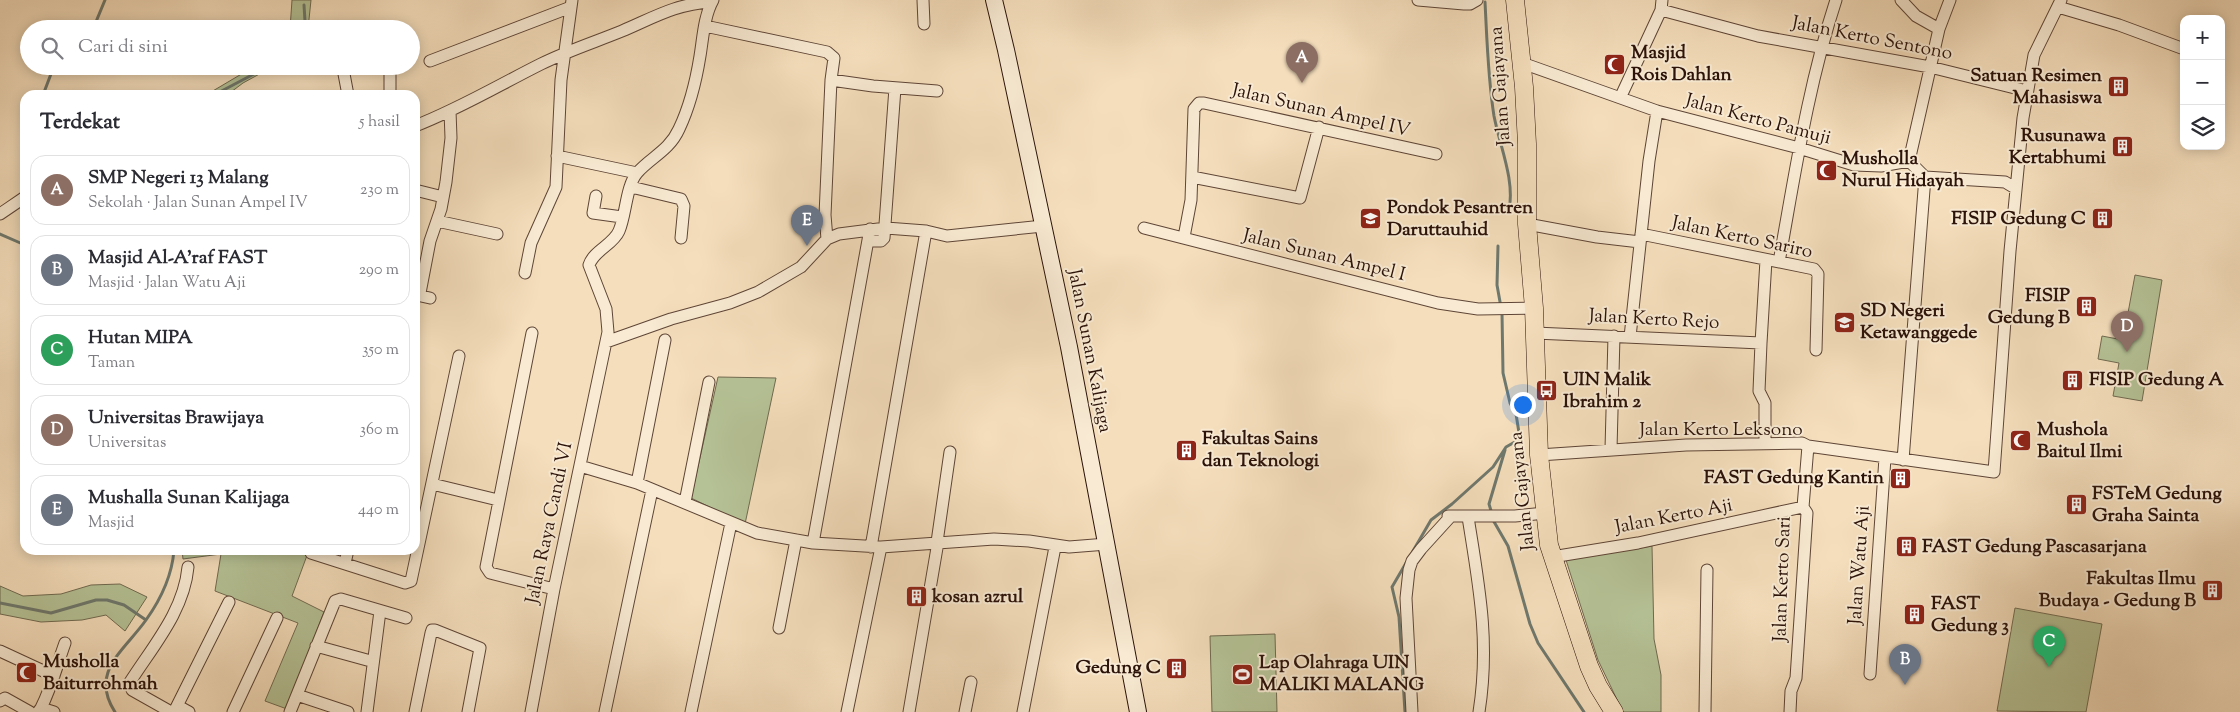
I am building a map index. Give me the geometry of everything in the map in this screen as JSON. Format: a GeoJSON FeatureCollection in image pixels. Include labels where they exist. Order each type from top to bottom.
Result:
{"type":"FeatureCollection","features":[{"type":"Feature","properties":{"kind":"main road","name":"Jalan Sunan Kalijaga"},"geometry":{"type":"LineString","coordinates":[[994,0],[1069,347],[1138,712]]}},
{"type":"Feature","properties":{"kind":"main road","name":"Jalan Gajayana"},"geometry":{"type":"LineString","coordinates":[[1515,0],[1522,63],[1527,144],[1527,224],[1534,308],[1538,454],[1545,513],[1552,557],[1581,643],[1598,686],[1614,712]]}},
{"type":"Feature","properties":{"kind":"street"},"geometry":{"type":"LineString","coordinates":[[923,0],[924,24]]}},
{"type":"Feature","properties":{"kind":"street"},"geometry":{"type":"LineString","coordinates":[[1418,0],[1470,4],[1477,0]]}},
{"type":"Feature","properties":{"kind":"street"},"geometry":{"type":"LineString","coordinates":[[1779,262],[1799,148],[1820,48],[1836,0]]}},
{"type":"Feature","properties":{"kind":"street"},"geometry":{"type":"LineString","coordinates":[[1901,0],[1916,16],[1939,29]]}},
{"type":"Feature","properties":{"kind":"street"},"geometry":{"type":"LineString","coordinates":[[1950,0],[1939,29],[1910,161],[1925,177],[2010,185],[2016,175],[2026,91],[2034,55],[2059,3],[2180,48]]}},
{"type":"Feature","properties":{"kind":"street"},"geometry":{"type":"LineString","coordinates":[[420,124],[450,111],[541,64],[672,4],[712,1],[705,26],[696,78],[679,130],[670,144],[637,173],[622,217],[593,213],[596,196]]}},
{"type":"Feature","properties":{"kind":"street"},"geometry":{"type":"LineString","coordinates":[[430,61],[572,4],[559,107],[556,187],[531,243],[525,273]]}},
{"type":"Feature","properties":{"kind":"street"},"geometry":{"type":"LineString","coordinates":[[1620,96],[1662,5]]}},
{"type":"Feature","properties":{"kind":"street","name":"Jalan Kerto Sentono"},"geometry":{"type":"LineString","coordinates":[[1662,5],[1758,36],[1930,67],[2026,91]]}},
{"type":"Feature","properties":{"kind":"street"},"geometry":{"type":"LineString","coordinates":[[705,26],[827,52],[834,58],[831,80],[825,215],[827,239]]}},
{"type":"Feature","properties":{"kind":"street","name":"Jalan Kerto Pamuji"},"geometry":{"type":"LineString","coordinates":[[1522,63],[1620,96],[1656,111],[1799,148],[1854,165],[1881,166],[1910,161]]}},
{"type":"Feature","properties":{"kind":"street"},"geometry":{"type":"LineString","coordinates":[[344,75],[347,90]]}},
{"type":"Feature","properties":{"kind":"street"},"geometry":{"type":"LineString","coordinates":[[390,75],[390,90]]}},
{"type":"Feature","properties":{"kind":"street"},"geometry":{"type":"LineString","coordinates":[[831,80],[937,91]]}},
{"type":"Feature","properties":{"kind":"street"},"geometry":{"type":"LineString","coordinates":[[606,342],[671,319],[730,303],[758,292],[801,267],[827,239],[839,234],[869,235],[881,241],[884,238],[886,228],[895,88]]}},
{"type":"Feature","properties":{"kind":"street","name":"Jalan Sunan Ampel IV"},"geometry":{"type":"LineString","coordinates":[[1192,176],[1194,109],[1204,102],[1436,154]]}},
{"type":"Feature","properties":{"kind":"street"},"geometry":{"type":"LineString","coordinates":[[430,298],[421,296],[420,293],[430,241],[443,197],[450,153],[450,111]]}},
{"type":"Feature","properties":{"kind":"street"},"geometry":{"type":"LineString","coordinates":[[1630,337],[1656,111]]}},
{"type":"Feature","properties":{"kind":"street"},"geometry":{"type":"LineString","coordinates":[[1184,237],[1191,200],[1192,176],[1299,199],[1302,197],[1319,127]]}},
{"type":"Feature","properties":{"kind":"street"},"geometry":{"type":"LineString","coordinates":[[557,156],[637,173]]}},
{"type":"Feature","properties":{"kind":"street"},"geometry":{"type":"LineString","coordinates":[[1903,460],[1925,177]]}},
{"type":"Feature","properties":{"kind":"street","name":"Jalan Kerto Leksono"},"geometry":{"type":"LineString","coordinates":[[1538,454],[1611,449],[1802,443],[1808,446],[1992,473],[1995,471],[2010,185]]}},
{"type":"Feature","properties":{"kind":"street"},"geometry":{"type":"LineString","coordinates":[[631,187],[682,199],[684,206],[681,238]]}},
{"type":"Feature","properties":{"kind":"street"},"geometry":{"type":"LineString","coordinates":[[420,191],[443,197]]}},
{"type":"Feature","properties":{"kind":"street"},"geometry":{"type":"LineString","coordinates":[[0,214],[20,200]]}},
{"type":"Feature","properties":{"kind":"street","name":"Jalan Raya Candi VI"},"geometry":{"type":"LineString","coordinates":[[531,712],[554,588],[606,342],[608,319],[606,309],[589,265],[591,258],[613,240],[619,232],[622,217]]}},
{"type":"Feature","properties":{"kind":"street"},"geometry":{"type":"LineString","coordinates":[[437,221],[497,234]]}},
{"type":"Feature","properties":{"kind":"street","name":"Jalan Kerto Sariro"},"geometry":{"type":"LineString","coordinates":[[1527,224],[1598,237],[1641,238],[1779,262],[1817,271],[1816,350]]}},
{"type":"Feature","properties":{"kind":"street"},"geometry":{"type":"LineString","coordinates":[[886,228],[926,231],[947,236],[1043,226]]}},
{"type":"Feature","properties":{"kind":"street","name":"Jalan Sunan Ampel I"},"geometry":{"type":"LineString","coordinates":[[1144,228],[1438,303],[1478,309],[1534,308]]}},
{"type":"Feature","properties":{"kind":"street"},"geometry":{"type":"LineString","coordinates":[[847,712],[877,551],[926,231]]}},
{"type":"Feature","properties":{"kind":"street"},"geometry":{"type":"LineString","coordinates":[[813,543],[869,235]]}},
{"type":"Feature","properties":{"kind":"street"},"geometry":{"type":"LineString","coordinates":[[1765,443],[1765,403],[1759,391],[1766,260]]}},
{"type":"Feature","properties":{"kind":"street"},"geometry":{"type":"LineString","coordinates":[[532,333],[485,562],[486,570],[490,573],[554,588]]}},
{"type":"Feature","properties":{"kind":"street","name":"Jalan Kerto Rejo"},"geometry":{"type":"LineString","coordinates":[[1535,333],[1630,337],[1761,348]]}},
{"type":"Feature","properties":{"kind":"street"},"geometry":{"type":"LineString","coordinates":[[1611,449],[1614,336]]}},
{"type":"Feature","properties":{"kind":"street"},"geometry":{"type":"LineString","coordinates":[[637,483],[665,340]]}},
{"type":"Feature","properties":{"kind":"street"},"geometry":{"type":"LineString","coordinates":[[420,539],[459,356]]}},
{"type":"Feature","properties":{"kind":"street"},"geometry":{"type":"LineString","coordinates":[[685,502],[709,382]]}},
{"type":"Feature","properties":{"kind":"street","name":"Jalan Kerto Sari"},"geometry":{"type":"LineString","coordinates":[[1790,712],[1791,691],[1796,678],[1807,514],[1803,507],[1808,446]]}},
{"type":"Feature","properties":{"kind":"street"},"geometry":{"type":"LineString","coordinates":[[909,712],[950,452]]}},
{"type":"Feature","properties":{"kind":"street","name":"Jalan Watu Aji"},"geometry":{"type":"LineString","coordinates":[[1870,674],[1885,458]]}},
{"type":"Feature","properties":{"kind":"street"},"geometry":{"type":"LineString","coordinates":[[580,466],[637,483],[757,533],[813,543],[877,551],[937,542],[994,539],[1029,541],[1054,549],[1107,544]]}},
{"type":"Feature","properties":{"kind":"street"},"geometry":{"type":"LineString","coordinates":[[432,484],[498,500]]}},
{"type":"Feature","properties":{"kind":"street"},"geometry":{"type":"LineString","coordinates":[[605,712],[652,490]]}},
{"type":"Feature","properties":{"kind":"street","name":"Jalan Kerto Aji"},"geometry":{"type":"LineString","coordinates":[[1552,557],[1638,543],[1803,507]]}},
{"type":"Feature","properties":{"kind":"street"},"geometry":{"type":"LineString","coordinates":[[1412,712],[1406,598],[1409,570],[1412,562],[1449,516],[1515,516],[1545,513]]}},
{"type":"Feature","properties":{"kind":"street"},"geometry":{"type":"LineString","coordinates":[[1474,517],[1484,638],[1484,668],[1479,712]]}},
{"type":"Feature","properties":{"kind":"street"},"geometry":{"type":"LineString","coordinates":[[691,712],[731,523]]}},
{"type":"Feature","properties":{"kind":"street"},"geometry":{"type":"LineString","coordinates":[[779,628],[796,540]]}},
{"type":"Feature","properties":{"kind":"street"},"geometry":{"type":"LineString","coordinates":[[1023,712],[1054,549]]}},
{"type":"Feature","properties":{"kind":"street"},"geometry":{"type":"LineString","coordinates":[[317,555],[405,583],[411,581],[417,555]]}},
{"type":"Feature","properties":{"kind":"street"},"geometry":{"type":"LineString","coordinates":[[345,564],[347,555]]}},
{"type":"Feature","properties":{"kind":"street"},"geometry":{"type":"LineString","coordinates":[[188,567],[186,585],[181,601],[130,682],[132,690],[174,710],[189,712]]}},
{"type":"Feature","properties":{"kind":"street"},"geometry":{"type":"LineString","coordinates":[[1705,712],[1707,570]]}},
{"type":"Feature","properties":{"kind":"street"},"geometry":{"type":"LineString","coordinates":[[290,712],[332,603],[337,599],[406,618]]}},
{"type":"Feature","properties":{"kind":"street"},"geometry":{"type":"LineString","coordinates":[[174,710],[229,602]]}},
{"type":"Feature","properties":{"kind":"street"},"geometry":{"type":"LineString","coordinates":[[367,712],[380,611]]}},
{"type":"Feature","properties":{"kind":"street"},"geometry":{"type":"LineString","coordinates":[[233,712],[277,618]]}},
{"type":"Feature","properties":{"kind":"street"},"geometry":{"type":"LineString","coordinates":[[415,712],[431,633],[432,630],[435,630],[480,648],[468,712]]}},
{"type":"Feature","properties":{"kind":"street"},"geometry":{"type":"LineString","coordinates":[[54,712],[39,711],[53,684],[65,643]]}},
{"type":"Feature","properties":{"kind":"street"},"geometry":{"type":"LineString","coordinates":[[316,646],[367,660]]}},
{"type":"Feature","properties":{"kind":"street"},"geometry":{"type":"LineString","coordinates":[[0,651],[54,676]]}},
{"type":"Feature","properties":{"kind":"street"},"geometry":{"type":"LineString","coordinates":[[965,712],[971,682]]}},
{"type":"Feature","properties":{"kind":"street"},"geometry":{"type":"LineString","coordinates":[[297,696],[348,712]]}},
{"type":"Feature","properties":{"kind":"street"},"geometry":{"type":"LineString","coordinates":[[0,702],[5,698],[30,712]]}},
{"type":"Feature","properties":{"kind":"green space"},"geometry":{"type":"Polygon","coordinates":[[[292,0],[311,0],[309,20],[291,20],[292,0]]]}},
{"type":"Feature","properties":{"kind":"green space"},"geometry":{"type":"Polygon","coordinates":[[[240,75],[258,75],[234,90],[214,90],[240,75]]]}},
{"type":"Feature","properties":{"kind":"green space"},"geometry":{"type":"Polygon","coordinates":[[[2135,275],[2162,280],[2142,401],[2113,396],[2119,363],[2098,359],[2102,336],[2123,340],[2135,275]]]}},
{"type":"Feature","properties":{"kind":"green space"},"geometry":{"type":"Polygon","coordinates":[[[718,377],[776,378],[745,524],[691,498],[718,377]]]}},
{"type":"Feature","properties":{"kind":"green space"},"geometry":{"type":"Polygon","coordinates":[[[1652,546],[1654,639],[1661,675],[1661,712],[1623,712],[1598,660],[1566,560],[1652,546]]]}},
{"type":"Feature","properties":{"kind":"green space"},"geometry":{"type":"Polygon","coordinates":[[[183,555],[213,555],[183,559],[183,555]]]}},
{"type":"Feature","properties":{"kind":"green space"},"geometry":{"type":"Polygon","coordinates":[[[221,555],[307,555],[292,596],[324,612],[287,709],[265,701],[298,623],[215,591],[221,555]]]}},
{"type":"Feature","properties":{"kind":"green space"},"geometry":{"type":"Polygon","coordinates":[[[120,584],[147,597],[125,631],[106,615],[82,620],[41,622],[0,614],[0,586],[23,596],[61,594],[91,585],[120,584]]]}},
{"type":"Feature","properties":{"kind":"green space"},"geometry":{"type":"Polygon","coordinates":[[[2015,608],[2102,624],[2086,712],[1997,711],[2015,608]]]}},
{"type":"Feature","properties":{"kind":"green space","name":"Lap Olahraga UIN MALIKI MALANG"},"geometry":{"type":"Polygon","coordinates":[[[1275,634],[1277,712],[1212,712],[1210,636],[1275,634]]]}},
{"type":"Feature","properties":{"kind":"waterway"},"geometry":{"type":"LineString","coordinates":[[97,20],[105,0]]}},
{"type":"Feature","properties":{"kind":"waterway"},"geometry":{"type":"LineString","coordinates":[[1485,2],[1490,88],[1494,116],[1510,187],[1509,210]]}},
{"type":"Feature","properties":{"kind":"waterway"},"geometry":{"type":"LineString","coordinates":[[304,5],[305,20]]}},
{"type":"Feature","properties":{"kind":"waterway"},"geometry":{"type":"LineString","coordinates":[[45,90],[51,75]]}},
{"type":"Feature","properties":{"kind":"waterway"},"geometry":{"type":"LineString","coordinates":[[223,90],[252,75]]}},
{"type":"Feature","properties":{"kind":"waterway"},"geometry":{"type":"LineString","coordinates":[[0,234],[20,243]]}},
{"type":"Feature","properties":{"kind":"waterway"},"geometry":{"type":"LineString","coordinates":[[1413,551],[1431,520],[1493,467],[1506,447],[1520,439],[1516,414],[1510,403],[1503,373],[1502,313],[1497,285],[1498,246]]}},
{"type":"Feature","properties":{"kind":"waterway"},"geometry":{"type":"LineString","coordinates":[[1492,514],[1489,504],[1505,450]]}},
{"type":"Feature","properties":{"kind":"waterway"},"geometry":{"type":"LineString","coordinates":[[1493,520],[1508,546],[1530,624],[1538,643],[1584,712]]}},
{"type":"Feature","properties":{"kind":"waterway"},"geometry":{"type":"LineString","coordinates":[[115,712],[108,698],[106,685],[108,673],[112,663],[146,620],[156,604],[165,587],[174,555]]}},
{"type":"Feature","properties":{"kind":"waterway"},"geometry":{"type":"LineString","coordinates":[[1405,712],[1399,617],[1392,587],[1406,563]]}},
{"type":"Feature","properties":{"kind":"waterway"},"geometry":{"type":"LineString","coordinates":[[0,603],[51,613],[96,600],[107,600],[124,605],[146,620]]}},
{"type":"Feature","properties":{"kind":"place","name":"Masjid Rois Dahlan"},"geometry":{"type":"Point","coordinates":[1615,64]}},
{"type":"Feature","properties":{"kind":"place","name":"SMP Negeri 13 Malang"},"geometry":{"type":"Point","coordinates":[1302,83]}},
{"type":"Feature","properties":{"kind":"place","name":"Satuan Resimen Mahasiswa"},"geometry":{"type":"Point","coordinates":[2118,87]}},
{"type":"Feature","properties":{"kind":"place","name":"Rusunawa Kertabhumi"},"geometry":{"type":"Point","coordinates":[2122,147]}},
{"type":"Feature","properties":{"kind":"place","name":"Musholla Nurul Hidayah"},"geometry":{"type":"Point","coordinates":[1826,170]}},
{"type":"Feature","properties":{"kind":"place","name":"Pondok Pesantren Daruttauhid"},"geometry":{"type":"Point","coordinates":[1371,219]}},
{"type":"Feature","properties":{"kind":"place","name":"FISIP Gedung C"},"geometry":{"type":"Point","coordinates":[2102,219]}},
{"type":"Feature","properties":{"kind":"place","name":"Mushalla Sunan Kalijaga"},"geometry":{"type":"Point","coordinates":[807,246]}},
{"type":"Feature","properties":{"kind":"place","name":"FISIP Gedung B"},"geometry":{"type":"Point","coordinates":[2086,307]}},
{"type":"Feature","properties":{"kind":"place","name":"SD Negeri Ketawanggede"},"geometry":{"type":"Point","coordinates":[1844,322]}},
{"type":"Feature","properties":{"kind":"place","name":"Universitas Brawijaya"},"geometry":{"type":"Point","coordinates":[2127,352]}},
{"type":"Feature","properties":{"kind":"place","name":"FISIP Gedung A"},"geometry":{"type":"Point","coordinates":[2073,380]}},
{"type":"Feature","properties":{"kind":"place","name":"UIN Malik Ibrahim 2"},"geometry":{"type":"Point","coordinates":[1547,391]}},
{"type":"Feature","properties":{"kind":"place","name":"Mushola Baitul Ilmi"},"geometry":{"type":"Point","coordinates":[2021,441]}},
{"type":"Feature","properties":{"kind":"place","name":"Fakultas Sains dan Teknologi"},"geometry":{"type":"Point","coordinates":[1186,450]}},
{"type":"Feature","properties":{"kind":"place","name":"FAST Gedung Kantin"},"geometry":{"type":"Point","coordinates":[1900,478]}},
{"type":"Feature","properties":{"kind":"place","name":"FSTeM Gedung Graha Sainta"},"geometry":{"type":"Point","coordinates":[2076,505]}},
{"type":"Feature","properties":{"kind":"place","name":"FAST Gedung Pascasarjana"},"geometry":{"type":"Point","coordinates":[1906,547]}},
{"type":"Feature","properties":{"kind":"place","name":"Fakultas Ilmu Budaya - Gedung B"},"geometry":{"type":"Point","coordinates":[2212,590]}},
{"type":"Feature","properties":{"kind":"place","name":"kosan azrul"},"geometry":{"type":"Point","coordinates":[916,597]}},
{"type":"Feature","properties":{"kind":"place","name":"FAST Gedung 3"},"geometry":{"type":"Point","coordinates":[1915,615]}},
{"type":"Feature","properties":{"kind":"place","name":"Hutan MIPA"},"geometry":{"type":"Point","coordinates":[2049,667]}},
{"type":"Feature","properties":{"kind":"place","name":"Gedung C"},"geometry":{"type":"Point","coordinates":[1177,668]}},
{"type":"Feature","properties":{"kind":"place","name":"Musholla Baiturrohmah"},"geometry":{"type":"Point","coordinates":[27,673]}},
{"type":"Feature","properties":{"kind":"place","name":"Lap Olahraga UIN MALIKI MALANG"},"geometry":{"type":"Point","coordinates":[1243,674]}},
{"type":"Feature","properties":{"kind":"place","name":"Masjid Al-A'raf FAST"},"geometry":{"type":"Point","coordinates":[1905,685]}}]}
